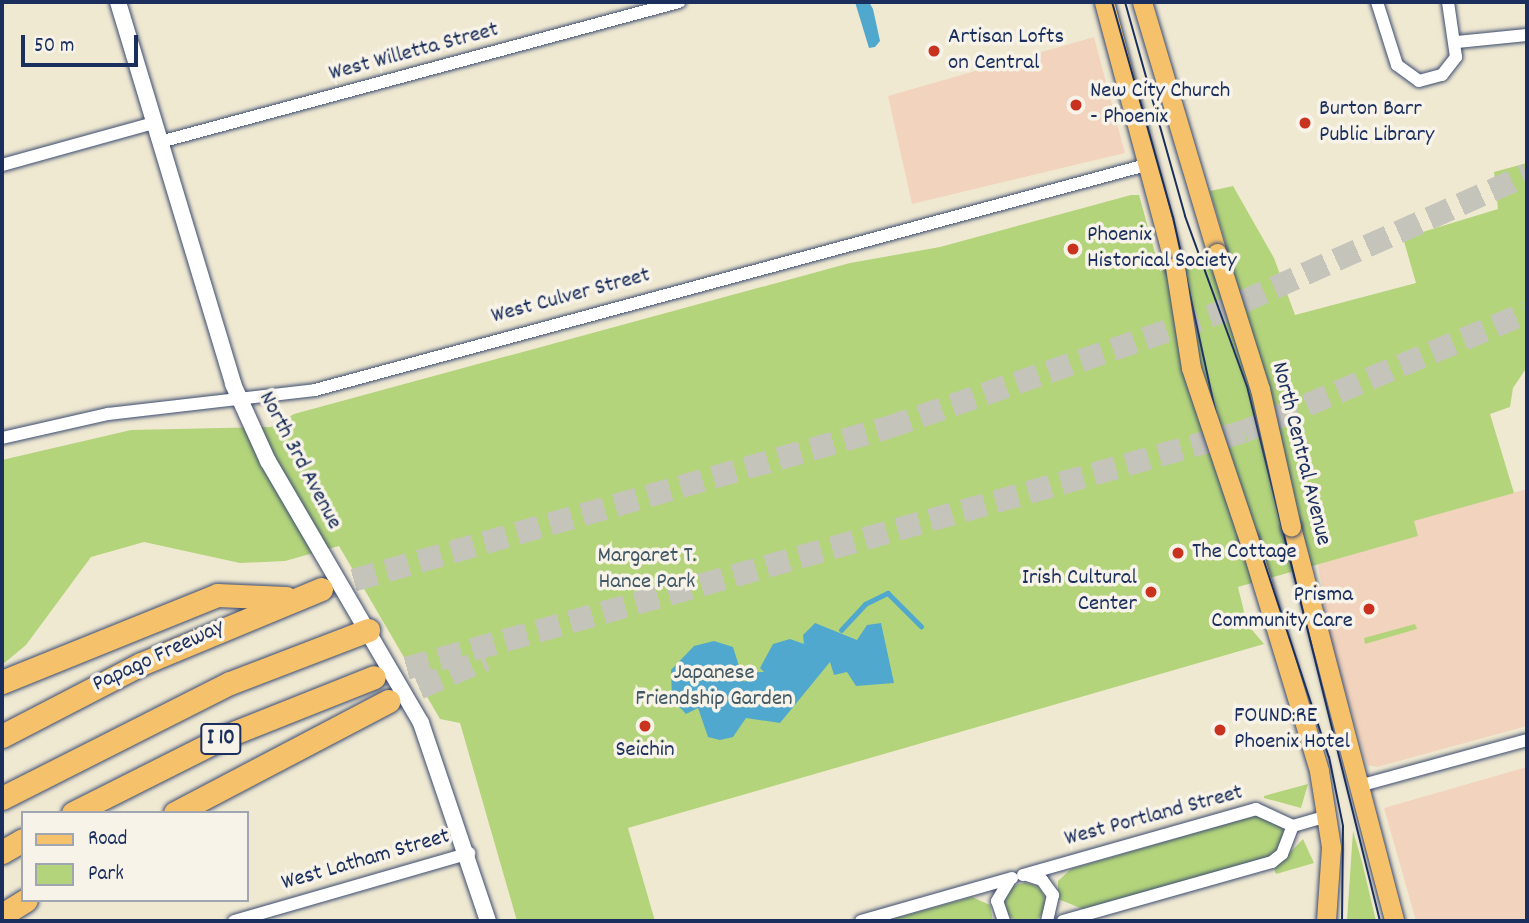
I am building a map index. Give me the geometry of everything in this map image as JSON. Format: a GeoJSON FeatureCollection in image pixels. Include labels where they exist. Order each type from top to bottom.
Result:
{"type":"FeatureCollection","features":[{"type":"Feature","properties":{"kind":"highway","name":"Papago Freeway"},"geometry":{"type":"LineString","coordinates":[[2,736],[141,664],[321,589]]}},
{"type":"Feature","properties":{"kind":"highway"},"geometry":{"type":"LineString","coordinates":[[2,682],[217,595],[296,598]]}},
{"type":"Feature","properties":{"kind":"highway"},"geometry":{"type":"LineString","coordinates":[[2,798],[230,683],[358,634]]}},
{"type":"Feature","properties":{"kind":"highway","name":"I 10"},"geometry":{"type":"LineString","coordinates":[[77,811],[226,736],[374,677]]}},
{"type":"Feature","properties":{"kind":"highway"},"geometry":{"type":"LineString","coordinates":[[179,811],[387,701]]}},
{"type":"Feature","properties":{"kind":"highway"},"geometry":{"type":"LineString","coordinates":[[2,852],[21,841]]}},
{"type":"Feature","properties":{"kind":"highway"},"geometry":{"type":"LineString","coordinates":[[2,915],[23,902]]}},
{"type":"Feature","properties":{"kind":"main road"},"geometry":{"type":"LineString","coordinates":[[1104,2],[1175,267],[1191,368],[1249,540],[1327,816],[1332,878],[1326,921]]}},
{"type":"Feature","properties":{"kind":"main road","name":"North Central Avenue"},"geometry":{"type":"LineString","coordinates":[[1142,2],[1260,389],[1291,527],[1394,921]]}},
{"type":"Feature","properties":{"kind":"street","name":"North 3rd Avenue"},"geometry":{"type":"LineString","coordinates":[[118,2],[153,123],[241,401],[358,634],[421,723],[469,853],[488,921]]}},
{"type":"Feature","properties":{"kind":"street","name":"West Willetta Street"},"geometry":{"type":"LineString","coordinates":[[159,142],[679,2]]}},
{"type":"Feature","properties":{"kind":"street"},"geometry":{"type":"LineString","coordinates":[[1377,2],[1392,57],[1410,79],[1432,79],[1452,68],[1457,42],[1448,2]]}},
{"type":"Feature","properties":{"kind":"street"},"geometry":{"type":"LineString","coordinates":[[1457,42],[1527,35]]}},
{"type":"Feature","properties":{"kind":"street"},"geometry":{"type":"LineString","coordinates":[[2,165],[153,123]]}},
{"type":"Feature","properties":{"kind":"street","name":"West Culver Street"},"geometry":{"type":"LineString","coordinates":[[2,438],[108,414],[241,401],[315,390],[1146,165]]}},
{"type":"Feature","properties":{"kind":"street"},"geometry":{"type":"LineString","coordinates":[[1359,786],[1527,740]]}},
{"type":"Feature","properties":{"kind":"street","name":"West Portland Street"},"geometry":{"type":"LineString","coordinates":[[861,921],[1256,809],[1293,826]]}},
{"type":"Feature","properties":{"kind":"street"},"geometry":{"type":"LineString","coordinates":[[1063,921],[1272,862],[1282,854],[1293,826],[1327,816]]}},
{"type":"Feature","properties":{"kind":"street","name":"West Latham Street"},"geometry":{"type":"LineString","coordinates":[[234,921],[469,853]]}},
{"type":"Feature","properties":{"kind":"street"},"geometry":{"type":"LineString","coordinates":[[1004,921],[997,901],[1018,876],[1048,886],[1054,905],[1047,921]]}},
{"type":"Feature","properties":{"kind":"shaded area"},"geometry":{"type":"Polygon","coordinates":[[[1094,37],[1125,153],[912,204],[888,96],[1094,37]]]}},
{"type":"Feature","properties":{"kind":"shaded area"},"geometry":{"type":"Polygon","coordinates":[[[1527,489],[1527,726],[1377,767],[1367,765],[1331,643],[1318,564],[1417,536],[1413,521],[1527,489]]]}},
{"type":"Feature","properties":{"kind":"shaded area"},"geometry":{"type":"Polygon","coordinates":[[[1527,767],[1527,921],[1416,921],[1384,808],[1527,767]]]}},
{"type":"Feature","properties":{"kind":"green space","name":"Margaret T. Hance Park"},"geometry":{"type":"Polygon","coordinates":[[[1527,163],[1527,367],[1513,388],[1510,407],[1490,414],[1514,493],[1414,521],[1418,536],[1238,587],[1247,624],[1264,644],[628,828],[655,921],[517,921],[460,723],[440,719],[339,546],[285,561],[240,563],[144,542],[91,557],[26,645],[2,665],[2,460],[131,430],[271,427],[294,414],[850,263],[940,247],[1131,195],[1139,195],[1160,271],[1228,251],[1210,191],[1233,186],[1274,258],[1295,315],[1416,283],[1403,238],[1498,209],[1494,172],[1527,163]]]}},
{"type":"Feature","properties":{"kind":"green space"},"geometry":{"type":"Polygon","coordinates":[[[1415,624],[1417,629],[1365,644],[1364,638],[1415,624]]]}},
{"type":"Feature","properties":{"kind":"green space"},"geometry":{"type":"Polygon","coordinates":[[[1308,784],[1301,808],[1264,798],[1264,796],[1308,784]]]}},
{"type":"Feature","properties":{"kind":"green space"},"geometry":{"type":"Polygon","coordinates":[[[1258,815],[1279,822],[1283,830],[1283,844],[1273,856],[1083,909],[1058,899],[1058,881],[1071,869],[1258,815]]]}},
{"type":"Feature","properties":{"kind":"green space"},"geometry":{"type":"Polygon","coordinates":[[[1353,831],[1362,862],[1376,921],[1347,921],[1353,831]]]}},
{"type":"Feature","properties":{"kind":"green space"},"geometry":{"type":"Polygon","coordinates":[[[1303,839],[1314,863],[1276,874],[1274,869],[1303,839]]]}},
{"type":"Feature","properties":{"kind":"green space"},"geometry":{"type":"Polygon","coordinates":[[[1025,883],[1039,889],[1045,903],[1039,917],[1025,923],[1011,917],[1005,903],[1011,889],[1025,883]]]}},
{"type":"Feature","properties":{"kind":"green space"},"geometry":{"type":"Polygon","coordinates":[[[972,897],[990,905],[993,921],[886,921],[972,897]]]}},
{"type":"Feature","properties":{"kind":"water"},"geometry":{"type":"Polygon","coordinates":[[[855,2],[869,2],[873,9],[880,41],[875,47],[869,48],[855,2]]]}},
{"type":"Feature","properties":{"kind":"water"},"geometry":{"type":"Polygon","coordinates":[[[815,623],[857,640],[867,625],[881,623],[894,683],[856,686],[847,672],[834,675],[830,662],[780,723],[746,718],[733,737],[720,740],[708,737],[698,708],[686,714],[672,699],[671,670],[694,646],[714,641],[733,647],[744,682],[754,672],[764,672],[760,668],[773,644],[790,639],[804,644],[803,635],[815,623]]]}},
{"type":"Feature","properties":{"kind":"waterway"},"geometry":{"type":"LineString","coordinates":[[841,630],[865,604],[888,593],[921,626]]}},
{"type":"Feature","properties":{"kind":"tunnel"},"geometry":{"type":"LineString","coordinates":[[321,589],[888,427],[1212,315],[1527,174]]}},
{"type":"Feature","properties":{"kind":"tunnel"},"geometry":{"type":"LineString","coordinates":[[374,677],[1244,431],[1527,312]]}},
{"type":"Feature","properties":{"kind":"tunnel"},"geometry":{"type":"LineString","coordinates":[[388,701],[485,659]]}},
{"type":"Feature","properties":{"kind":"tram line"},"geometry":{"type":"LineString","coordinates":[[1112,2],[1173,217],[1217,419],[1329,757],[1343,826],[1342,921]]}},
{"type":"Feature","properties":{"kind":"tram line"},"geometry":{"type":"LineString","coordinates":[[1125,2],[1185,216],[1247,386],[1380,921]]}},
{"type":"Feature","properties":{"kind":"place","name":"Artisan Lofts on Central"},"geometry":{"type":"Point","coordinates":[934,51]}},
{"type":"Feature","properties":{"kind":"place","name":"New City Church - Phoenix"},"geometry":{"type":"Point","coordinates":[1076,105]}},
{"type":"Feature","properties":{"kind":"place","name":"Burton Barr Public Library"},"geometry":{"type":"Point","coordinates":[1305,123]}},
{"type":"Feature","properties":{"kind":"place","name":"Phoenix Historical Society"},"geometry":{"type":"Point","coordinates":[1073,249]}},
{"type":"Feature","properties":{"kind":"place","name":"The Cottage"},"geometry":{"type":"Point","coordinates":[1178,553]}},
{"type":"Feature","properties":{"kind":"place","name":"Irish Cultural Center"},"geometry":{"type":"Point","coordinates":[1151,592]}},
{"type":"Feature","properties":{"kind":"place","name":"Prisma Community Care"},"geometry":{"type":"Point","coordinates":[1369,609]}},
{"type":"Feature","properties":{"kind":"place","name":"Seichin"},"geometry":{"type":"Point","coordinates":[645,726]}},
{"type":"Feature","properties":{"kind":"place","name":"FOUND:RE Phoenix Hotel"},"geometry":{"type":"Point","coordinates":[1220,730]}},
{"type":"Feature","properties":{"kind":"park label","name":"Japanese Friendship Garden"},"geometry":{"type":"Point","coordinates":[714,687]}}]}
